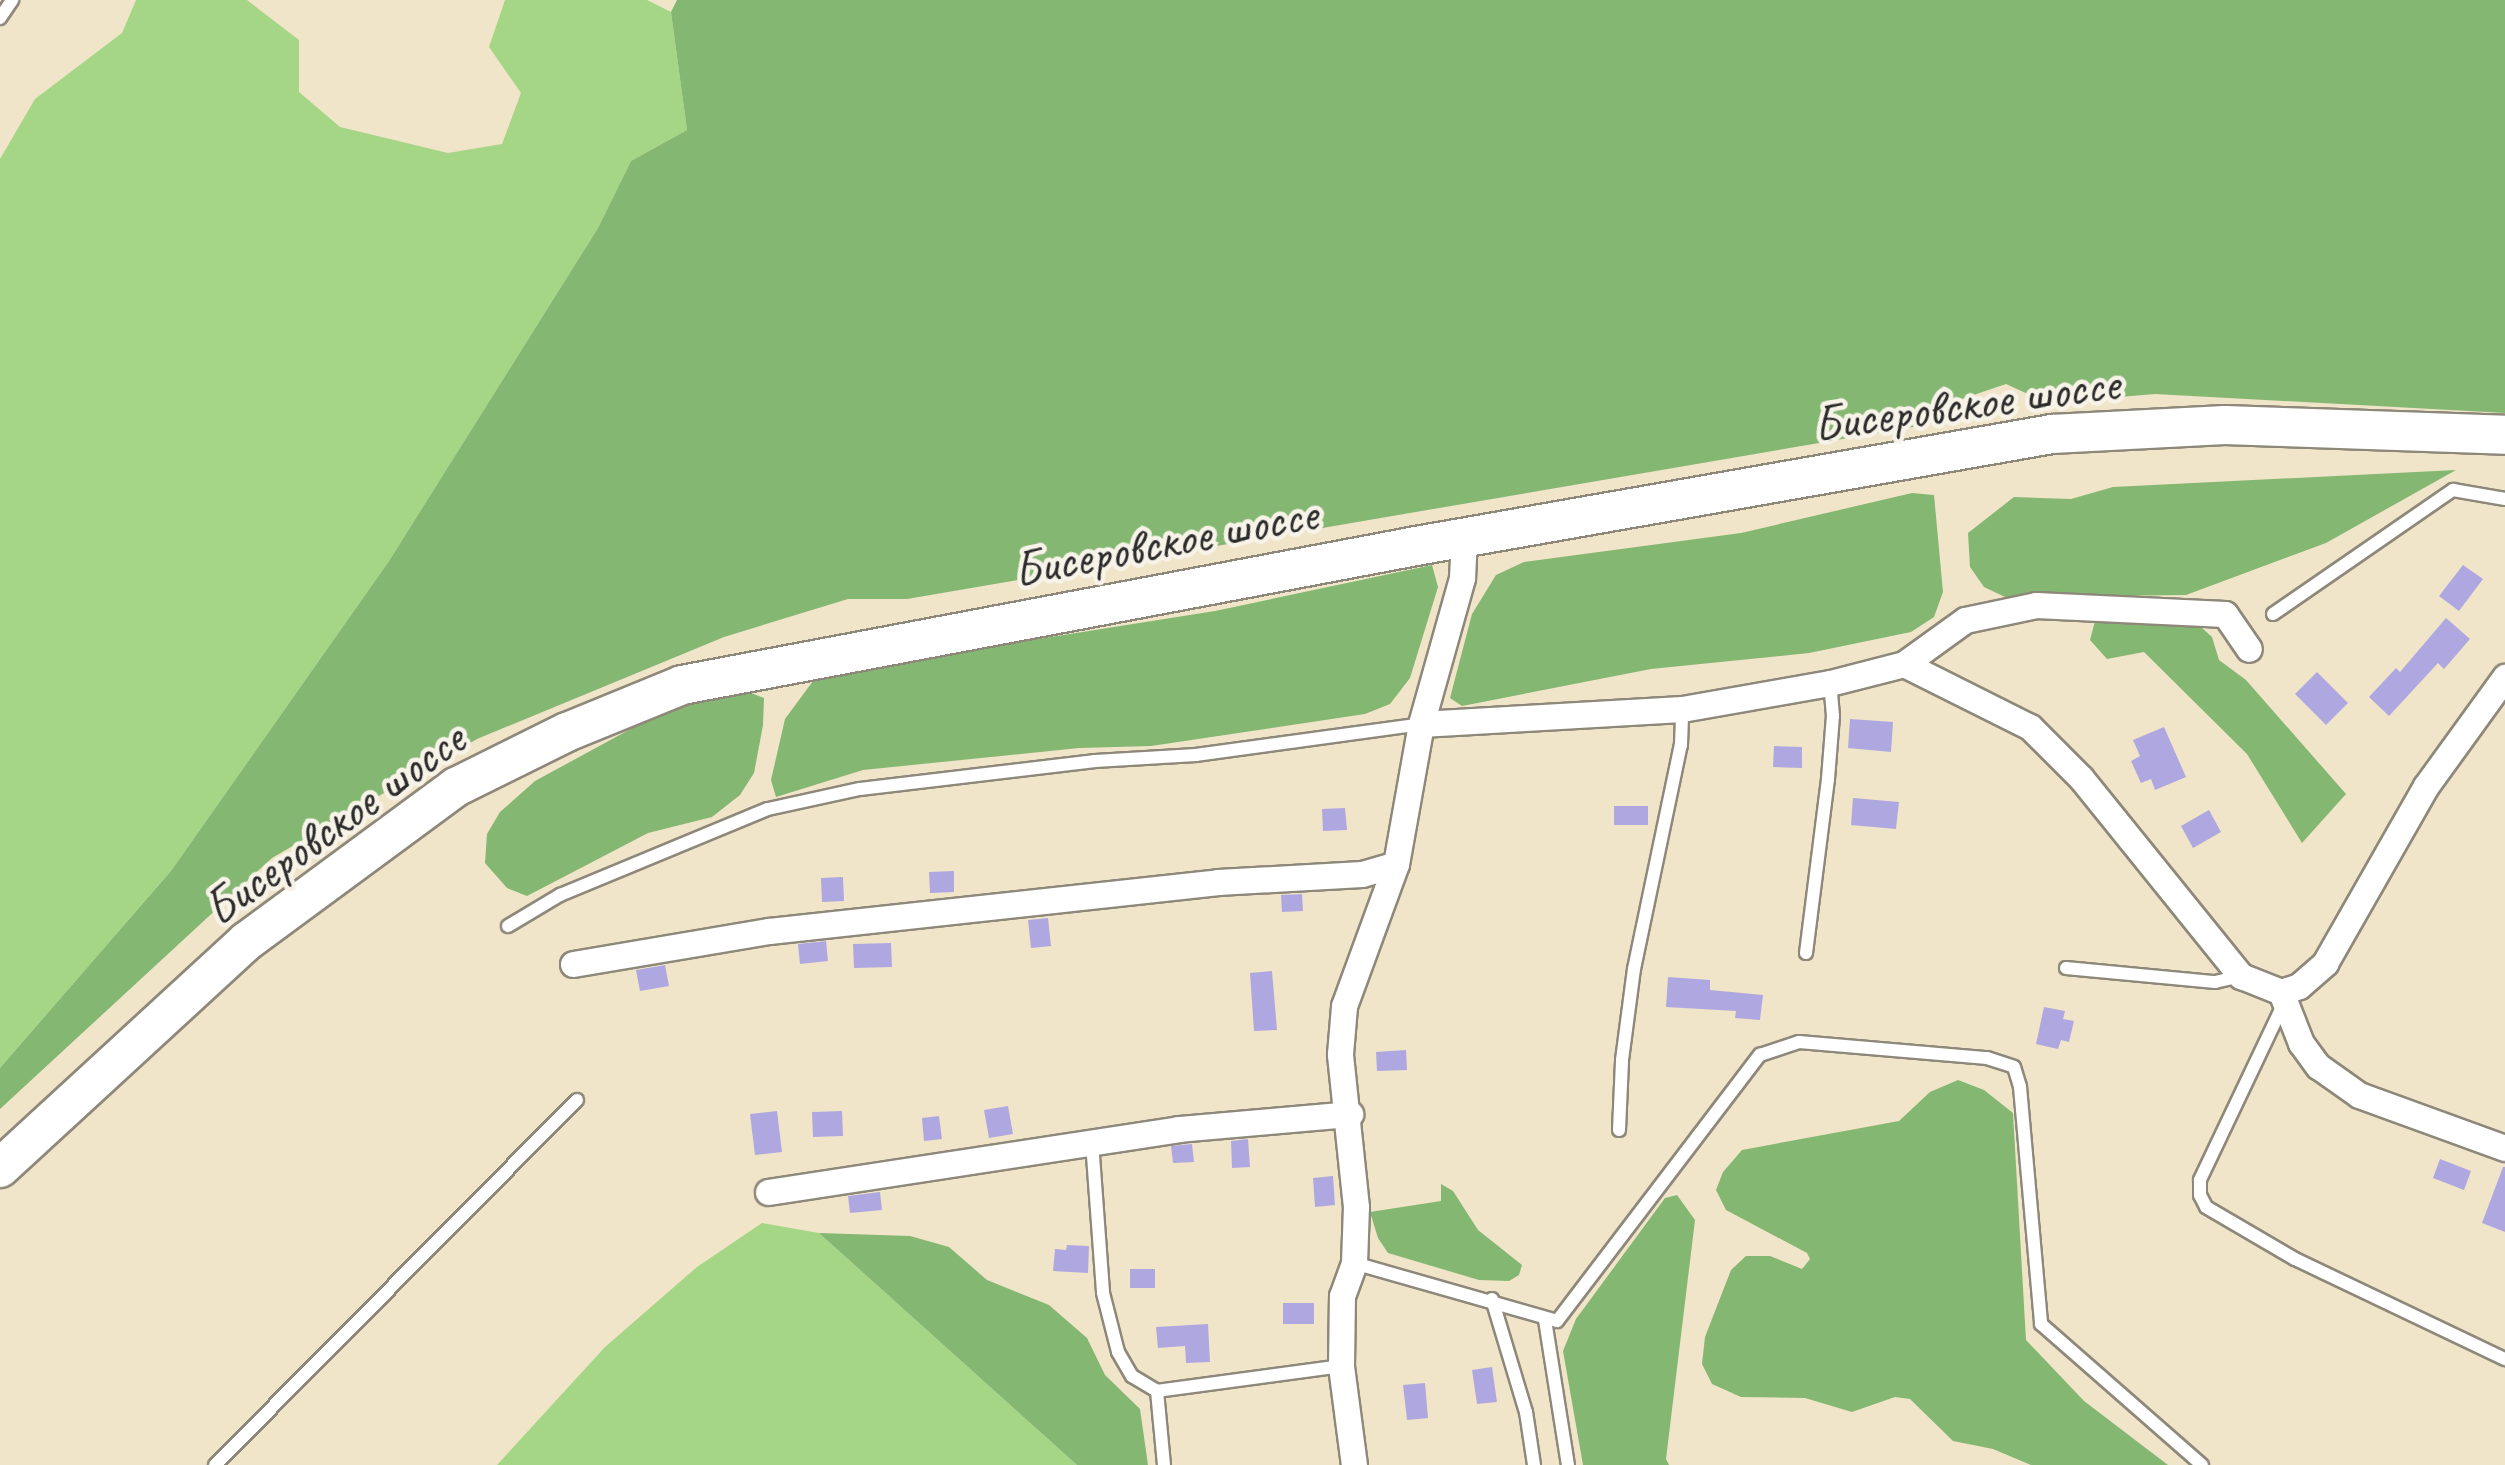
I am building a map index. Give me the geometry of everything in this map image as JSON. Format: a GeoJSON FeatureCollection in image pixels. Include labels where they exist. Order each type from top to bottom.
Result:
{"type":"FeatureCollection","features":[{"type":"Feature","properties":{"kind":"main road","name":"Бисеровское шоссе"},"geometry":{"type":"LineString","coordinates":[[0,1168],[247,941],[456,787],[624,706],[682,685],[1464,537],[2052,434],[2225,425],[2505,435]]}},
{"type":"Feature","properties":{"kind":"street"},"geometry":{"type":"LineString","coordinates":[[1354,1465],[1341,1366],[1342,1296],[1354,1263],[1356,1206],[1350,1114],[1340,1054],[1344,1006],[1396,864],[1421,724],[1462,578],[1464,537]]}},
{"type":"Feature","properties":{"kind":"street"},"geometry":{"type":"LineString","coordinates":[[1421,724],[1682,709],[1830,683],[1904,664],[1965,620],[2036,604],[2225,614],[2249,649]]}},
{"type":"Feature","properties":{"kind":"street"},"geometry":{"type":"LineString","coordinates":[[1904,664],[2030,727],[2080,778],[2241,976],[2283,997],[2301,1043],[2318,1066],[2359,1095],[2505,1148]]}},
{"type":"Feature","properties":{"kind":"street"},"geometry":{"type":"LineString","coordinates":[[2283,997],[2325,963],[2426,786],[2505,677]]}},
{"type":"Feature","properties":{"kind":"street"},"geometry":{"type":"LineString","coordinates":[[573,964],[769,931],[1218,882],[1362,874],[1396,864]]}},
{"type":"Feature","properties":{"kind":"street"},"geometry":{"type":"LineString","coordinates":[[768,1192],[1178,1129],[1350,1114]]}},
{"type":"Feature","properties":{"kind":"lane"},"geometry":{"type":"LineString","coordinates":[[0,18],[12,0]]}},
{"type":"Feature","properties":{"kind":"lane"},"geometry":{"type":"LineString","coordinates":[[2273,614],[2453,490],[2505,500]]}},
{"type":"Feature","properties":{"kind":"lane"},"geometry":{"type":"LineString","coordinates":[[1806,953],[1828,779],[1833,716],[1830,683]]}},
{"type":"Feature","properties":{"kind":"lane"},"geometry":{"type":"LineString","coordinates":[[1619,1130],[1622,1060],[1634,969],[1681,745],[1682,709]]}},
{"type":"Feature","properties":{"kind":"lane"},"geometry":{"type":"LineString","coordinates":[[508,926],[560,895],[768,809],[860,789],[1095,761],[1196,755],[1421,724]]}},
{"type":"Feature","properties":{"kind":"lane"},"geometry":{"type":"LineString","coordinates":[[2066,968],[2215,982],[2241,976]]}},
{"type":"Feature","properties":{"kind":"lane"},"geometry":{"type":"LineString","coordinates":[[2283,997],[2200,1180],[2200,1195],[2206,1207],[2295,1260],[2505,1359]]}},
{"type":"Feature","properties":{"kind":"lane"},"geometry":{"type":"LineString","coordinates":[[1354,1263],[1492,1299],[1557,1322],[1760,1055],[1799,1042],[1987,1058],[2014,1067],[2020,1087],[2040,1324],[2202,1465]]}},
{"type":"Feature","properties":{"kind":"lane"},"geometry":{"type":"LineString","coordinates":[[215,1465],[576,1100]]}},
{"type":"Feature","properties":{"kind":"lane"},"geometry":{"type":"LineString","coordinates":[[1092,1142],[1103,1294],[1118,1352],[1132,1376],[1157,1391],[1341,1366]]}},
{"type":"Feature","properties":{"kind":"lane"},"geometry":{"type":"LineString","coordinates":[[1492,1299],[1526,1412],[1534,1465]]}},
{"type":"Feature","properties":{"kind":"lane"},"geometry":{"type":"LineString","coordinates":[[1545,1320],[1568,1465]]}},
{"type":"Feature","properties":{"kind":"lane"},"geometry":{"type":"LineString","coordinates":[[1157,1391],[1164,1465]]}},
{"type":"Feature","properties":{"kind":"green space"},"geometry":{"type":"Polygon","coordinates":[[[136,0],[247,0],[299,40],[299,92],[340,127],[448,153],[502,144],[521,93],[489,47],[505,0],[647,0],[671,12],[687,130],[631,161],[598,228],[389,561],[171,871],[0,1068],[0,159],[35,99],[122,33],[136,0]]]}},
{"type":"Feature","properties":{"kind":"green space"},"geometry":{"type":"Polygon","coordinates":[[[677,0],[2505,0],[2505,413],[2155,394],[2048,403],[2006,384],[1950,403],[1936,423],[907,599],[848,599],[724,637],[477,739],[272,858],[0,1109],[0,1068],[171,871],[389,561],[598,228],[631,161],[687,130],[671,12],[677,0]]]}},
{"type":"Feature","properties":{"kind":"green space"},"geometry":{"type":"Polygon","coordinates":[[[2456,470],[2326,543],[2186,595],[2005,597],[1984,587],[1970,567],[1968,533],[2014,497],[2071,499],[2113,487],[2456,470]]]}},
{"type":"Feature","properties":{"kind":"green space"},"geometry":{"type":"Polygon","coordinates":[[[1912,493],[1934,495],[1943,592],[1934,617],[1911,632],[1809,653],[1651,669],[1462,706],[1450,698],[1472,614],[1496,575],[1524,562],[1741,533],[1912,493]]]}},
{"type":"Feature","properties":{"kind":"green space"},"geometry":{"type":"Polygon","coordinates":[[[1432,565],[1438,587],[1410,678],[1390,704],[1365,714],[1151,746],[1079,748],[863,770],[776,797],[771,780],[785,719],[813,681],[867,666],[1215,611],[1432,565]]]}},
{"type":"Feature","properties":{"kind":"green space"},"geometry":{"type":"Polygon","coordinates":[[[2095,621],[2201,627],[2212,637],[2219,660],[2246,680],[2346,794],[2302,843],[2247,754],[2144,652],[2107,659],[2090,640],[2095,621]]]}},
{"type":"Feature","properties":{"kind":"green space"},"geometry":{"type":"Polygon","coordinates":[[[724,690],[743,690],[764,698],[763,725],[754,773],[740,795],[712,817],[648,833],[527,896],[507,888],[485,863],[487,834],[500,812],[535,781],[649,719],[724,690]]]}},
{"type":"Feature","properties":{"kind":"green space"},"geometry":{"type":"Polygon","coordinates":[[[1958,1080],[1984,1090],[2013,1113],[2026,1340],[2084,1401],[2168,1465],[2031,1465],[1993,1449],[1953,1441],[1910,1399],[1895,1397],[1852,1412],[1805,1398],[1741,1397],[1712,1384],[1702,1364],[1705,1337],[1731,1270],[1746,1256],[1770,1256],[1802,1269],[1810,1259],[1807,1253],[1726,1210],[1716,1190],[1723,1172],[1742,1150],[1899,1121],[1930,1092],[1958,1080]]]}},
{"type":"Feature","properties":{"kind":"green space"},"geometry":{"type":"Polygon","coordinates":[[[1441,1184],[1453,1191],[1478,1230],[1522,1265],[1519,1275],[1509,1281],[1479,1280],[1388,1253],[1378,1238],[1370,1212],[1441,1201],[1441,1184]]]}},
{"type":"Feature","properties":{"kind":"green space"},"geometry":{"type":"Polygon","coordinates":[[[1677,1195],[1695,1220],[1666,1459],[1669,1465],[1583,1465],[1563,1351],[1576,1319],[1665,1198],[1677,1195]]]}},
{"type":"Feature","properties":{"kind":"green space"},"geometry":{"type":"Polygon","coordinates":[[[762,1223],[819,1233],[1077,1465],[497,1465],[605,1347],[697,1267],[762,1223]]]}},
{"type":"Feature","properties":{"kind":"green space"},"geometry":{"type":"Polygon","coordinates":[[[819,1233],[910,1236],[949,1247],[987,1280],[1049,1305],[1087,1338],[1105,1375],[1140,1409],[1148,1465],[1077,1465],[819,1233]]]}},
{"type":"Feature","properties":{"kind":"building"},"geometry":{"type":"Polygon","coordinates":[[[2463,565],[2483,579],[2459,611],[2439,596],[2463,565]]]}},
{"type":"Feature","properties":{"kind":"building"},"geometry":{"type":"Polygon","coordinates":[[[2446,618],[2470,639],[2444,669],[2438,663],[2389,716],[2369,697],[2396,668],[2400,672],[2446,618]]]}},
{"type":"Feature","properties":{"kind":"building"},"geometry":{"type":"Polygon","coordinates":[[[2317,672],[2348,703],[2326,725],[2295,694],[2317,672]]]}},
{"type":"Feature","properties":{"kind":"building"},"geometry":{"type":"Polygon","coordinates":[[[1850,719],[1893,722],[1891,752],[1848,748],[1850,719]]]}},
{"type":"Feature","properties":{"kind":"building"},"geometry":{"type":"Polygon","coordinates":[[[2164,727],[2186,777],[2155,790],[2151,779],[2141,783],[2131,761],[2140,756],[2133,740],[2164,727]]]}},
{"type":"Feature","properties":{"kind":"building"},"geometry":{"type":"Polygon","coordinates":[[[1774,746],[1802,747],[1802,768],[1773,767],[1774,746]]]}},
{"type":"Feature","properties":{"kind":"building"},"geometry":{"type":"Polygon","coordinates":[[[1853,798],[1899,802],[1896,829],[1851,825],[1853,798]]]}},
{"type":"Feature","properties":{"kind":"building"},"geometry":{"type":"Polygon","coordinates":[[[1614,806],[1648,806],[1648,825],[1614,825],[1614,806]]]}},
{"type":"Feature","properties":{"kind":"building"},"geometry":{"type":"Polygon","coordinates":[[[1345,808],[1347,830],[1323,831],[1322,809],[1345,808]]]}},
{"type":"Feature","properties":{"kind":"building"},"geometry":{"type":"Polygon","coordinates":[[[2209,810],[2221,832],[2193,848],[2181,826],[2209,810]]]}},
{"type":"Feature","properties":{"kind":"building"},"geometry":{"type":"Polygon","coordinates":[[[954,871],[954,892],[930,893],[929,872],[954,871]]]}},
{"type":"Feature","properties":{"kind":"building"},"geometry":{"type":"Polygon","coordinates":[[[843,877],[844,901],[822,902],[821,878],[843,877]]]}},
{"type":"Feature","properties":{"kind":"building"},"geometry":{"type":"Polygon","coordinates":[[[1302,894],[1303,911],[1282,912],[1281,895],[1302,894]]]}},
{"type":"Feature","properties":{"kind":"building"},"geometry":{"type":"Polygon","coordinates":[[[1048,918],[1051,946],[1031,948],[1028,920],[1048,918]]]}},
{"type":"Feature","properties":{"kind":"building"},"geometry":{"type":"Polygon","coordinates":[[[826,941],[828,961],[800,964],[798,944],[826,941]]]}},
{"type":"Feature","properties":{"kind":"building"},"geometry":{"type":"Polygon","coordinates":[[[891,943],[892,967],[854,968],[853,944],[891,943]]]}},
{"type":"Feature","properties":{"kind":"building"},"geometry":{"type":"Polygon","coordinates":[[[665,965],[669,986],[640,991],[636,970],[665,965]]]}},
{"type":"Feature","properties":{"kind":"building"},"geometry":{"type":"Polygon","coordinates":[[[1272,971],[1277,1030],[1254,1031],[1250,973],[1272,971]]]}},
{"type":"Feature","properties":{"kind":"building"},"geometry":{"type":"Polygon","coordinates":[[[1668,977],[1710,980],[1710,990],[1763,995],[1760,1020],[1735,1018],[1736,1011],[1666,1007],[1668,977]]]}},
{"type":"Feature","properties":{"kind":"building"},"geometry":{"type":"Polygon","coordinates":[[[2044,1007],[2065,1011],[2063,1019],[2074,1021],[2069,1042],[2061,1040],[2058,1049],[2036,1044],[2044,1007]]]}},
{"type":"Feature","properties":{"kind":"building"},"geometry":{"type":"Polygon","coordinates":[[[1406,1050],[1407,1070],[1377,1071],[1376,1052],[1406,1050]]]}},
{"type":"Feature","properties":{"kind":"building"},"geometry":{"type":"Polygon","coordinates":[[[1008,1106],[1013,1134],[989,1138],[984,1110],[1008,1106]]]}},
{"type":"Feature","properties":{"kind":"building"},"geometry":{"type":"Polygon","coordinates":[[[777,1111],[782,1152],[755,1155],[750,1114],[777,1111]]]}},
{"type":"Feature","properties":{"kind":"building"},"geometry":{"type":"Polygon","coordinates":[[[842,1111],[843,1136],[813,1137],[812,1112],[842,1111]]]}},
{"type":"Feature","properties":{"kind":"building"},"geometry":{"type":"Polygon","coordinates":[[[939,1116],[942,1139],[924,1141],[922,1118],[939,1116]]]}},
{"type":"Feature","properties":{"kind":"building"},"geometry":{"type":"Polygon","coordinates":[[[1248,1139],[1250,1167],[1232,1168],[1231,1141],[1248,1139]]]}},
{"type":"Feature","properties":{"kind":"building"},"geometry":{"type":"Polygon","coordinates":[[[1192,1144],[1194,1162],[1173,1163],[1171,1146],[1192,1144]]]}},
{"type":"Feature","properties":{"kind":"building"},"geometry":{"type":"Polygon","coordinates":[[[2440,1159],[2471,1171],[2464,1190],[2433,1178],[2440,1159]]]}},
{"type":"Feature","properties":{"kind":"building"},"geometry":{"type":"Polygon","coordinates":[[[2505,1167],[2505,1232],[2482,1223],[2505,1167]]]}},
{"type":"Feature","properties":{"kind":"building"},"geometry":{"type":"Polygon","coordinates":[[[1333,1176],[1335,1205],[1315,1207],[1313,1178],[1333,1176]]]}},
{"type":"Feature","properties":{"kind":"building"},"geometry":{"type":"Polygon","coordinates":[[[880,1192],[882,1210],[850,1213],[848,1196],[880,1192]]]}},
{"type":"Feature","properties":{"kind":"building"},"geometry":{"type":"Polygon","coordinates":[[[1067,1245],[1089,1246],[1088,1273],[1053,1271],[1055,1249],[1066,1250],[1067,1245]]]}},
{"type":"Feature","properties":{"kind":"building"},"geometry":{"type":"Polygon","coordinates":[[[1130,1269],[1155,1269],[1155,1288],[1130,1288],[1130,1269]]]}},
{"type":"Feature","properties":{"kind":"building"},"geometry":{"type":"Polygon","coordinates":[[[1283,1303],[1314,1303],[1314,1324],[1283,1324],[1283,1303]]]}},
{"type":"Feature","properties":{"kind":"building"},"geometry":{"type":"Polygon","coordinates":[[[1208,1324],[1210,1362],[1186,1363],[1185,1346],[1158,1348],[1156,1327],[1208,1324]]]}},
{"type":"Feature","properties":{"kind":"building"},"geometry":{"type":"Polygon","coordinates":[[[1492,1367],[1497,1402],[1477,1404],[1472,1370],[1492,1367]]]}},
{"type":"Feature","properties":{"kind":"building"},"geometry":{"type":"Polygon","coordinates":[[[1425,1383],[1428,1418],[1407,1420],[1403,1385],[1425,1383]]]}}]}
